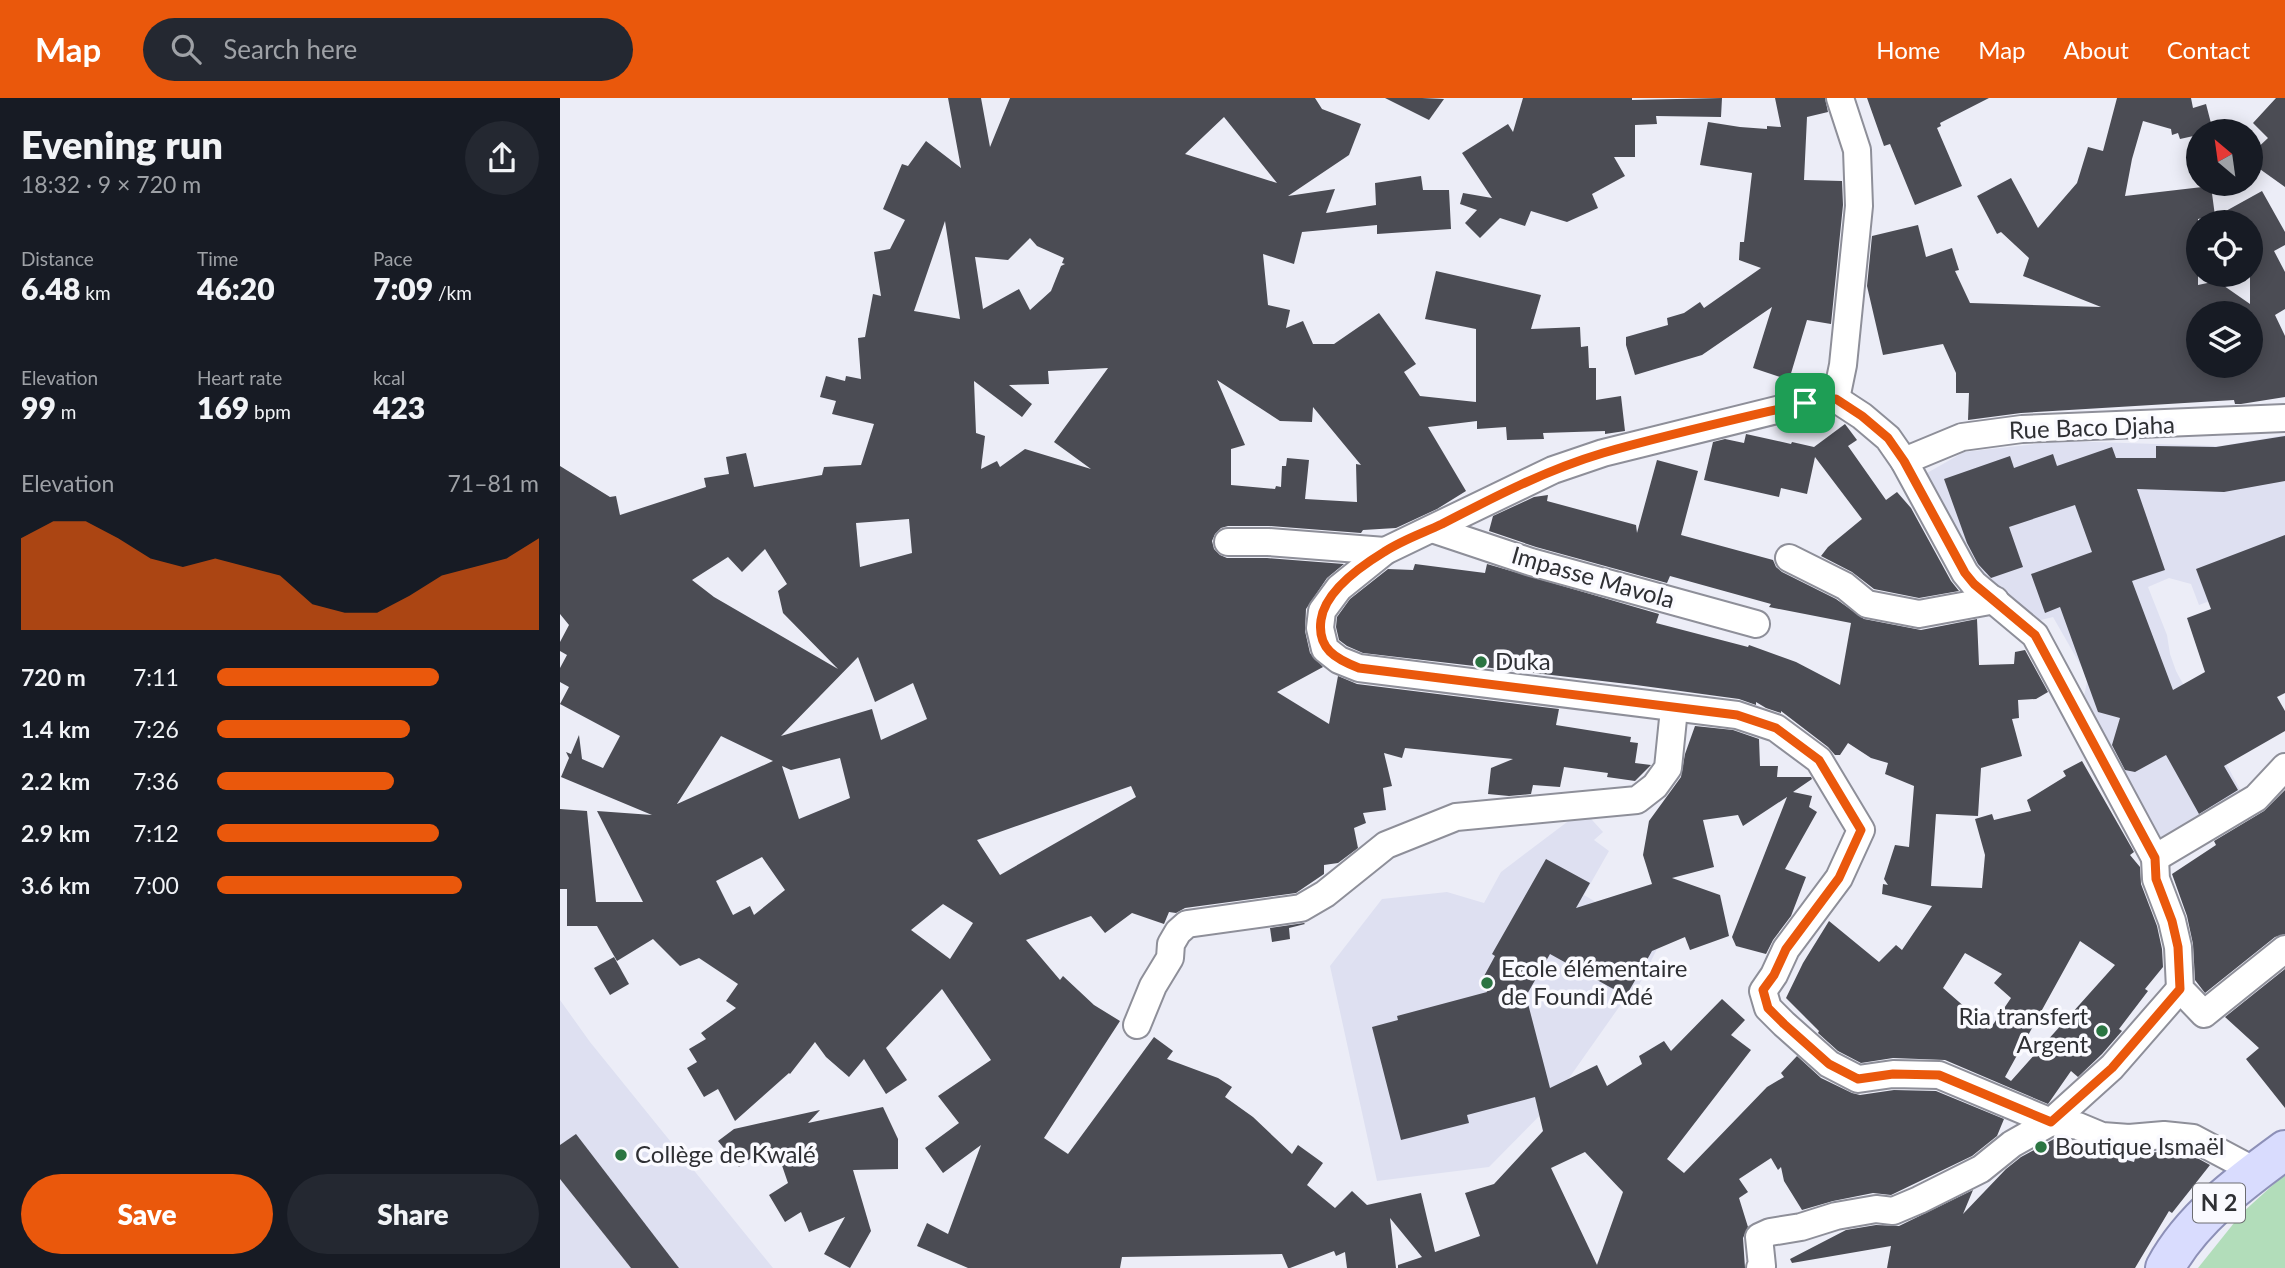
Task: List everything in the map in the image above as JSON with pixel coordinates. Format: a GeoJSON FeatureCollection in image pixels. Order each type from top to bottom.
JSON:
{"type":"FeatureCollection","features":[{"type":"Feature","properties":{"kind":"main road","name":"N 2"},"geometry":{"type":"LineString","coordinates":[[2165,1268],[2187,1236],[2220,1202],[2270,1161]]}},
{"type":"Feature","properties":{"kind":"street"},"geometry":{"type":"LineString","coordinates":[[1836,399],[1843,365],[1859,206],[1857,150],[1839,98]]}},
{"type":"Feature","properties":{"kind":"street"},"geometry":{"type":"LineString","coordinates":[[2270,1161],[2193,1138],[2164,1135],[2129,1138],[2102,1136],[2078,1126],[2051,1122],[1939,1075],[1893,1074],[1858,1079],[1829,1064],[1768,1008],[1763,990],[1774,975],[1786,949],[1839,878],[1861,830],[1819,760],[1776,728],[1737,715],[1359,668],[1339,660],[1325,649],[1320,628],[1322,611],[1339,588],[1385,551],[1526,482],[1602,453],[1805,403],[1836,399],[1888,438],[1904,461],[1965,573],[1974,584],[2035,635],[2155,858],[2156,879],[2172,921],[2178,947],[2180,989],[2204,1014],[2285,949]]}},
{"type":"Feature","properties":{"kind":"street","name":"Rue Baco Djaha"},"geometry":{"type":"LineString","coordinates":[[1904,461],[1962,437],[2000,432],[2285,418]]}},
{"type":"Feature","properties":{"kind":"street","name":"Impasse Mavola"},"geometry":{"type":"LineString","coordinates":[[1432,528],[1531,562],[1756,624]]}},
{"type":"Feature","properties":{"kind":"street"},"geometry":{"type":"LineString","coordinates":[[1228,542],[1268,542],[1385,551]]}},
{"type":"Feature","properties":{"kind":"street"},"geometry":{"type":"LineString","coordinates":[[1789,558],[1845,586],[1867,604],[1919,614],[1995,600]]}},
{"type":"Feature","properties":{"kind":"street"},"geometry":{"type":"LineString","coordinates":[[1137,1025],[1153,986],[1170,958],[1171,944],[1187,924],[1301,908],[1325,894],[1386,845],[1456,817],[1637,800],[1655,786],[1668,768],[1674,709]]}},
{"type":"Feature","properties":{"kind":"street"},"geometry":{"type":"LineString","coordinates":[[2155,858],[2256,798],[2285,767]]}},
{"type":"Feature","properties":{"kind":"street"},"geometry":{"type":"LineString","coordinates":[[1760,1268],[1759,1237],[1770,1231],[1801,1227],[1836,1216],[1876,1209],[1893,1210],[1981,1169],[2012,1144],[2051,1122],[2112,1068],[2180,989]]}},
{"type":"Feature","properties":{"kind":"shaded area"},"geometry":{"type":"Polygon","coordinates":[[[2285,435],[2285,573],[2199,605],[2191,584],[2169,578],[2148,587],[2167,635],[2176,671],[2242,793],[2163,842],[2124,771],[2119,770],[2109,752],[2111,746],[2084,696],[2088,678],[2053,617],[2037,621],[1986,583],[1920,477],[1964,452],[2062,441],[2220,446],[2285,435]]]}},
{"type":"Feature","properties":{"kind":"shaded area","name":"Ecole élémentaire de Foundi Adé"},"geometry":{"type":"Polygon","coordinates":[[[1583,810],[1603,832],[1594,840],[1609,851],[1584,895],[1661,941],[1630,1003],[1624,1000],[1550,1105],[1489,1167],[1377,1181],[1330,966],[1382,899],[1447,892],[1484,903],[1501,872],[1583,810]]]}},
{"type":"Feature","properties":{"kind":"shaded area","name":"Collège de Kwalé"},"geometry":{"type":"Polygon","coordinates":[[[560,1000],[590,1042],[773,1268],[560,1268],[560,1000]]]}},
{"type":"Feature","properties":{"kind":"green space"},"geometry":{"type":"Polygon","coordinates":[[[2285,1174],[2285,1268],[2198,1268],[2242,1213],[2285,1174]]]}},
{"type":"Feature","properties":{"kind":"building"},"geometry":{"type":"Polygon","coordinates":[[[948,98],[981,98],[990,147],[1010,98],[1315,98],[1322,109],[1361,124],[1349,155],[1288,196],[1335,189],[1326,213],[1376,205],[1375,183],[1421,176],[1423,190],[1449,190],[1451,229],[1377,234],[1377,225],[1302,232],[1294,264],[1263,254],[1268,305],[1290,310],[1286,328],[1303,321],[1313,344],[1334,344],[1379,313],[1416,364],[1404,372],[1420,396],[1476,402],[1476,329],[1425,319],[1436,271],[1541,295],[1531,329],[1580,327],[1581,347],[1588,346],[1589,368],[1596,368],[1596,400],[1621,396],[1625,431],[1605,434],[1605,431],[1543,433],[1544,439],[1507,440],[1506,427],[1477,429],[1477,421],[1428,427],[1466,491],[1437,509],[1396,528],[1363,530],[1361,533],[1269,526],[1228,526],[1215,534],[1212,541],[1214,549],[1227,558],[1344,564],[1327,578],[1306,609],[1305,631],[1310,653],[1323,667],[1277,692],[1329,724],[1338,676],[1357,684],[1559,709],[1556,725],[1631,737],[1630,742],[1638,743],[1635,763],[1651,765],[1635,781],[1607,777],[1608,773],[1564,767],[1560,787],[1533,785],[1531,794],[1509,796],[1488,794],[1491,768],[1513,759],[1405,748],[1402,758],[1384,753],[1392,786],[1383,788],[1386,810],[1363,813],[1366,823],[1354,828],[1358,848],[1338,863],[1324,865],[1324,874],[1296,893],[1185,908],[1176,913],[1169,912],[1164,924],[1132,913],[1105,933],[1091,916],[1026,940],[1060,980],[1063,976],[1094,1005],[1120,1021],[1044,1138],[1068,1154],[1154,1037],[1173,1051],[1167,1059],[1218,1078],[1232,1087],[1225,1097],[1253,1117],[1292,1154],[1298,1145],[1323,1163],[1307,1185],[1335,1208],[1352,1191],[1367,1205],[1421,1193],[1435,1252],[1480,1236],[1465,1193],[1494,1184],[1543,1131],[1535,1097],[1467,1115],[1469,1123],[1401,1140],[1372,1027],[1398,1020],[1397,1016],[1487,992],[1483,978],[1495,956],[1492,954],[1546,859],[1590,883],[1576,908],[1652,884],[1643,855],[1649,821],[1681,777],[1685,754],[1695,726],[1733,730],[1759,739],[1760,766],[1778,766],[1777,777],[1811,777],[1812,779],[1793,792],[1812,796],[1809,807],[1817,812],[1785,869],[1806,877],[1791,916],[1766,954],[1736,946],[1732,937],[1787,797],[1743,826],[1738,815],[1703,820],[1714,867],[1672,878],[1720,895],[1729,936],[1690,950],[1685,937],[1652,951],[1626,996],[1550,954],[1526,996],[1550,1088],[1597,1065],[1607,1086],[1642,1064],[1639,1056],[1664,1041],[1671,1051],[1722,999],[1745,1020],[1731,1035],[1751,1050],[1667,1159],[1684,1173],[1767,1087],[1784,1077],[1781,1073],[1797,1056],[1821,1078],[1852,1093],[1860,1095],[1894,1090],[1936,1091],[2004,1119],[1997,1136],[1972,1156],[1891,1195],[1873,1193],[1802,1210],[1784,1181],[1781,1167],[1778,1170],[1771,1158],[1739,1179],[1748,1192],[1739,1198],[1748,1227],[1743,1238],[1745,1268],[1398,1268],[1398,1265],[1422,1257],[1390,1218],[1396,1268],[1347,1268],[1345,1252],[1336,1256],[1334,1251],[1290,1268],[1282,1254],[1122,1257],[1120,1268],[968,1268],[917,1246],[927,1223],[948,1234],[981,1145],[943,1173],[925,1148],[959,1123],[938,1096],[991,1060],[942,989],[886,1048],[907,1080],[886,1094],[864,1059],[849,1077],[826,1057],[815,1042],[790,1074],[735,1121],[718,1089],[704,1097],[687,1068],[697,1062],[689,1049],[706,1039],[701,1033],[736,1008],[726,1001],[738,984],[699,958],[680,966],[653,939],[617,961],[597,926],[567,926],[567,889],[560,889],[560,809],[587,811],[596,902],[643,902],[597,811],[652,815],[561,777],[569,758],[566,752],[571,754],[579,735],[582,759],[603,768],[620,736],[560,704],[569,687],[560,682],[560,668],[567,655],[560,651],[560,642],[569,625],[560,614],[560,466],[610,497],[616,496],[620,515],[706,487],[704,478],[729,474],[726,457],[746,453],[754,487],[822,475],[824,467],[861,465],[874,424],[832,414],[836,401],[820,397],[826,376],[845,381],[846,376],[861,379],[858,338],[865,337],[873,294],[881,296],[874,252],[890,249],[905,220],[883,209],[902,164],[908,166],[926,141],[961,168],[948,98]],[[1224,117],[1185,154],[1277,183],[1224,117]],[[945,221],[914,311],[960,319],[945,221]],[[1030,238],[1008,260],[975,257],[983,309],[1019,289],[1030,310],[1051,291],[1061,266],[1065,264],[1062,263],[1064,258],[1037,246],[1030,238]],[[1108,368],[1048,371],[1049,384],[1009,385],[1032,404],[1022,417],[974,381],[976,433],[985,436],[981,469],[997,461],[1000,467],[1025,449],[1091,469],[1054,442],[1108,368]],[[1217,380],[1245,445],[1231,449],[1231,485],[1275,489],[1276,486],[1281,487],[1282,466],[1286,466],[1287,458],[1309,460],[1305,499],[1357,502],[1356,464],[1361,465],[1313,407],[1312,422],[1280,421],[1217,380]],[[909,519],[856,523],[860,567],[912,553],[909,519]],[[765,549],[742,572],[728,557],[692,580],[714,597],[838,669],[783,613],[778,591],[787,584],[765,549]],[[858,657],[781,736],[872,709],[881,740],[927,719],[913,683],[875,702],[858,657]],[[721,736],[677,804],[773,761],[721,736]],[[840,758],[791,770],[782,766],[799,819],[850,798],[840,758]],[[1131,786],[977,840],[1000,875],[1136,797],[1131,786]],[[762,857],[716,881],[733,915],[750,906],[754,915],[785,890],[762,857]],[[943,904],[911,930],[950,959],[973,923],[943,904]],[[1585,1152],[1551,1168],[1597,1265],[1623,1192],[1585,1152]]]}},
{"type":"Feature","properties":{"kind":"building"},"geometry":{"type":"Polygon","coordinates":[[[1385,98],[1422,98],[1444,99],[1429,120],[1385,98]]]}},
{"type":"Feature","properties":{"kind":"building"},"geometry":{"type":"Polygon","coordinates":[[[1523,98],[1722,98],[1721,117],[1656,116],[1657,124],[1635,125],[1635,157],[1614,157],[1625,176],[1592,194],[1598,208],[1567,222],[1531,211],[1525,226],[1500,218],[1480,238],[1465,223],[1477,210],[1460,204],[1463,193],[1492,198],[1462,153],[1508,124],[1513,132],[1523,98]]]}},
{"type":"Feature","properties":{"kind":"building"},"geometry":{"type":"Polygon","coordinates":[[[1775,98],[1825,98],[1828,112],[1807,117],[1804,180],[1842,181],[1843,205],[1831,324],[1807,320],[1789,380],[1753,368],[1772,307],[1702,355],[1635,375],[1626,337],[1668,325],[1667,318],[1684,313],[1700,302],[1704,308],[1761,268],[1739,260],[1740,242],[1744,242],[1752,173],[1700,165],[1708,122],[1767,129],[1767,126],[1781,127],[1775,98]]]}},
{"type":"Feature","properties":{"kind":"building"},"geometry":{"type":"Polygon","coordinates":[[[1867,98],[1989,98],[1940,123],[1941,126],[1937,128],[1962,186],[1915,205],[1890,144],[1884,146],[1867,98]]]}},
{"type":"Feature","properties":{"kind":"building"},"geometry":{"type":"Polygon","coordinates":[[[2117,98],[2191,98],[2193,108],[2206,104],[2210,119],[2186,119],[2186,138],[2180,139],[2178,133],[2172,135],[2171,129],[2143,121],[2125,196],[2186,189],[2186,196],[2212,196],[2214,210],[2186,210],[2186,287],[2226,287],[2246,301],[2186,301],[2186,378],[2263,378],[2263,301],[2250,301],[2250,287],[2263,287],[2263,210],[2228,210],[2253,196],[2263,196],[2263,193],[2285,232],[2285,245],[2274,251],[2285,272],[2285,309],[2275,315],[2285,336],[2285,397],[2241,404],[2235,404],[2234,400],[2021,413],[1968,420],[1969,393],[1956,393],[1956,373],[1943,344],[1883,355],[1867,286],[1872,236],[1918,225],[1926,257],[1952,248],[1959,270],[1955,271],[1970,303],[2101,307],[2023,276],[2029,258],[2001,232],[1997,234],[1977,196],[2011,178],[2038,228],[2077,183],[2088,147],[2103,151],[2117,98]]]}},
{"type":"Feature","properties":{"kind":"building"},"geometry":{"type":"Polygon","coordinates":[[[2276,98],[2285,98],[2285,187],[2263,171],[2263,143],[2268,138],[2263,133],[2263,119],[2257,119],[2276,98]]]}},
{"type":"Feature","properties":{"kind":"building"},"geometry":{"type":"Polygon","coordinates":[[[1845,424],[1857,440],[1848,446],[1886,500],[1897,492],[1911,508],[1959,591],[1919,598],[1874,589],[1852,572],[1821,556],[1862,519],[1815,457],[1807,494],[1781,488],[1779,497],[1704,480],[1713,442],[1725,439],[1744,443],[1746,434],[1814,447],[1845,424]]]}},
{"type":"Feature","properties":{"kind":"building"},"geometry":{"type":"Polygon","coordinates":[[[2285,436],[2285,481],[2224,492],[2137,489],[2165,570],[2132,581],[2173,690],[2205,672],[2187,618],[2211,609],[2196,569],[2285,535],[2285,693],[2277,697],[2285,711],[2285,731],[2224,766],[2238,790],[2199,814],[2166,755],[2135,772],[2125,770],[2112,745],[2120,718],[2098,712],[2060,607],[2045,613],[2031,574],[2092,552],[2075,505],[2009,527],[2023,567],[1991,578],[1978,564],[1967,543],[1944,479],[2010,456],[2014,468],[2053,454],[2057,466],[2112,447],[2116,458],[2156,458],[2156,446],[2216,447],[2285,436]]]}},
{"type":"Feature","properties":{"kind":"building"},"geometry":{"type":"Polygon","coordinates":[[[1657,460],[1698,471],[1681,535],[1773,560],[1782,572],[1836,599],[1864,619],[1921,630],[1977,619],[1979,665],[2014,664],[2015,652],[2025,650],[2048,692],[2036,699],[2018,700],[2019,718],[2012,719],[2022,756],[1981,768],[1978,816],[1936,814],[1931,886],[1982,888],[1985,855],[1975,819],[1992,814],[1994,820],[2031,811],[2027,800],[2066,776],[2063,771],[2082,761],[2134,852],[2130,855],[2140,867],[2141,884],[2157,926],[2163,967],[2119,1029],[2122,1031],[2078,1077],[2071,1071],[2048,1104],[1945,1060],[1893,1058],[1861,1063],[1838,1051],[1786,998],[1803,963],[1829,921],[1879,962],[1896,945],[1902,950],[1932,906],[1882,894],[1883,884],[1888,885],[1884,879],[1895,845],[1909,847],[1914,786],[1885,774],[1888,763],[1871,758],[1848,743],[1840,755],[1835,755],[1781,711],[1766,708],[1756,702],[1756,705],[1739,699],[1636,685],[1363,653],[1339,640],[1337,617],[1350,599],[1388,569],[1413,570],[1415,564],[1485,573],[1487,564],[1659,614],[1656,623],[1748,647],[1749,645],[1796,662],[1840,685],[1851,623],[1769,607],[1771,604],[1670,576],[1667,583],[1536,547],[1489,531],[1493,516],[1534,497],[1548,495],[1547,501],[1636,525],[1637,533],[1657,460]],[[2080,941],[2005,1077],[2011,1081],[2115,965],[2080,941]],[[1965,953],[1943,988],[1990,1029],[2011,998],[1994,983],[2002,974],[1965,953]]]}},
{"type":"Feature","properties":{"kind":"building"},"geometry":{"type":"Polygon","coordinates":[[[2285,790],[2285,934],[2275,937],[2205,993],[2195,980],[2193,944],[2187,916],[2172,874],[2216,845],[2214,841],[2264,811],[2285,790]]]}},
{"type":"Feature","properties":{"kind":"building"},"geometry":{"type":"Polygon","coordinates":[[[1304,923],[1289,928],[1290,939],[1272,942],[1270,928],[1304,923]]]}},
{"type":"Feature","properties":{"kind":"building"},"geometry":{"type":"Polygon","coordinates":[[[614,957],[629,984],[610,995],[594,968],[614,957]]]}},
{"type":"Feature","properties":{"kind":"building"},"geometry":{"type":"Polygon","coordinates":[[[2285,969],[2285,1108],[2246,1059],[2259,1048],[2225,1017],[2285,969]]]}},
{"type":"Feature","properties":{"kind":"building"},"geometry":{"type":"Polygon","coordinates":[[[883,1107],[898,1139],[898,1169],[853,1170],[871,1231],[850,1268],[824,1254],[845,1217],[809,1232],[801,1212],[785,1222],[769,1195],[788,1183],[776,1148],[755,1159],[754,1156],[739,1167],[718,1141],[734,1129],[820,1110],[808,1123],[883,1107]]]}},
{"type":"Feature","properties":{"kind":"building"},"geometry":{"type":"Polygon","coordinates":[[[576,1134],[679,1268],[631,1268],[560,1179],[560,1145],[576,1134]]]}},
{"type":"Feature","properties":{"kind":"building"},"geometry":{"type":"Polygon","coordinates":[[[2054,1139],[2134,1162],[2136,1155],[2164,1151],[2188,1153],[2210,1165],[2172,1213],[2169,1211],[2135,1268],[1887,1268],[1891,1246],[1792,1263],[1790,1259],[1846,1230],[1876,1225],[1899,1226],[1973,1190],[1963,1214],[2006,1169],[2021,1157],[2054,1139]]]}},
{"type":"Feature","properties":{"kind":"place","name":"Duka"},"geometry":{"type":"Point","coordinates":[1481,662]}},
{"type":"Feature","properties":{"kind":"place","name":"Ecole élémentaire de Foundi Adé"},"geometry":{"type":"Point","coordinates":[1487,983]}},
{"type":"Feature","properties":{"kind":"place","name":"Ria transfert Argent"},"geometry":{"type":"Point","coordinates":[2102,1031]}},
{"type":"Feature","properties":{"kind":"place","name":"Boutique Ismaël"},"geometry":{"type":"Point","coordinates":[2041,1147]}},
{"type":"Feature","properties":{"kind":"place","name":"Collège de Kwalé"},"geometry":{"type":"Point","coordinates":[621,1155]}},
{"type":"Feature","properties":{"kind":"route"},"geometry":{"type":"LineString","coordinates":[[1836,399],[1888,438],[1904,461],[1965,573],[1974,584],[2035,635],[2155,858],[2156,879],[2172,921],[2178,947],[2180,989],[2112,1068],[2051,1122],[1939,1075],[1893,1074],[1858,1079],[1829,1064],[1768,1008],[1763,990],[1774,975],[1786,949],[1839,878],[1861,830],[1819,760],[1776,728],[1737,715],[1359,668],[1339,660],[1325,649],[1320,628],[1322,611],[1339,588],[1385,551],[1553,470],[1602,453],[1805,403],[1836,399]]}}]}
